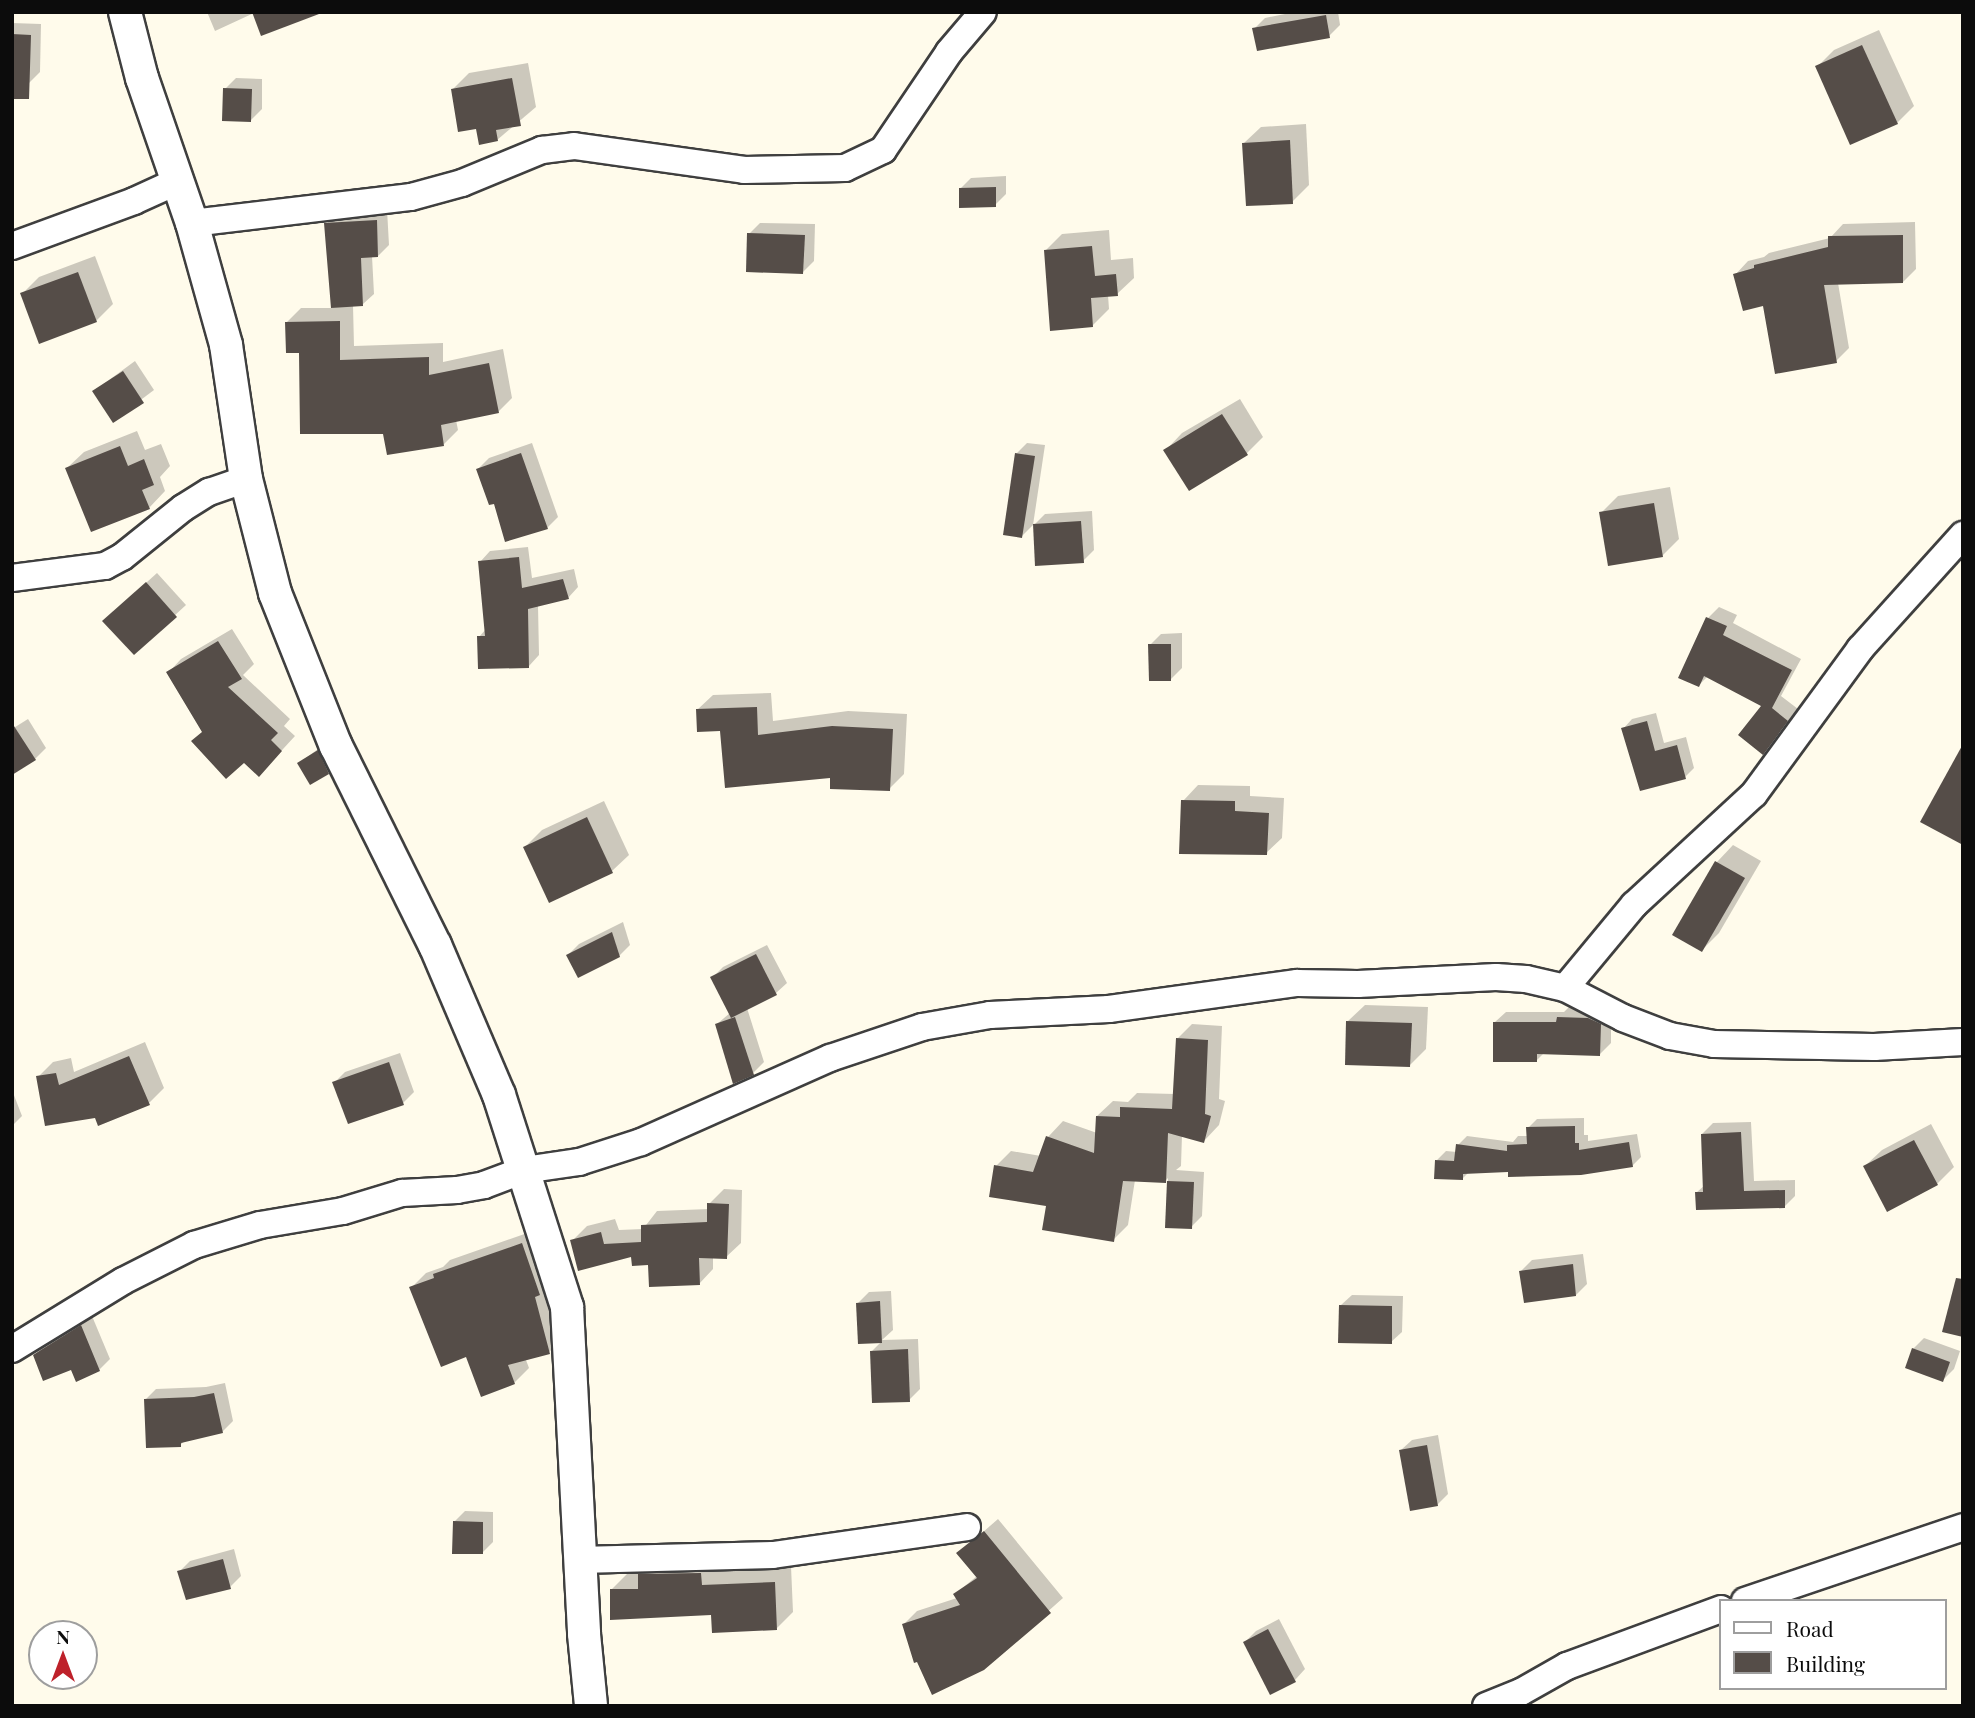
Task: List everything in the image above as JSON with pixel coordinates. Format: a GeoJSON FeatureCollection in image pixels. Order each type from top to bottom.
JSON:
{"type":"FeatureCollection","features":[{"type":"Feature","properties":{"kind":"street"},"geometry":{"type":"LineString","coordinates":[[125,12],[142,78],[192,223],[226,345],[246,479],[275,593],[336,746],[435,945],[499,1095],[566,1307],[579,1560],[591,1706]]}},
{"type":"Feature","properties":{"kind":"street"},"geometry":{"type":"LineString","coordinates":[[192,223],[411,197],[462,183],[542,150],[574,146],[744,170],[845,168],[883,150],[949,52],[983,12]]}},
{"type":"Feature","properties":{"kind":"street"},"geometry":{"type":"LineString","coordinates":[[12,246],[134,201],[178,181]]}},
{"type":"Feature","properties":{"kind":"street"},"geometry":{"type":"LineString","coordinates":[[12,578],[104,566],[122,557],[183,508],[209,492],[246,479]]}},
{"type":"Feature","properties":{"kind":"street"},"geometry":{"type":"LineString","coordinates":[[1565,988],[1634,905],[1754,794],[1860,649],[1963,535]]}},
{"type":"Feature","properties":{"kind":"street"},"geometry":{"type":"LineString","coordinates":[[12,1349],[123,1281],[194,1245],[260,1225],[344,1211],[402,1192],[484,1185],[524,1170],[579,1162],[641,1142],[830,1058],[922,1027],[990,1015],[1109,1009],[1297,983],[1358,984],[1496,977],[1526,979],[1565,988],[1623,1018],[1671,1036],[1714,1044],[1874,1046],[1963,1042]]}},
{"type":"Feature","properties":{"kind":"street"},"geometry":{"type":"LineString","coordinates":[[579,1560],[772,1555],[967,1527]]}},
{"type":"Feature","properties":{"kind":"street"},"geometry":{"type":"LineString","coordinates":[[1751,1599],[1963,1527]]}},
{"type":"Feature","properties":{"kind":"street"},"geometry":{"type":"LineString","coordinates":[[1486,1706],[1528,1689],[1567,1666],[1720,1609]]}},
{"type":"Feature","properties":{"kind":"building"},"geometry":{"type":"Polygon","coordinates":[[[252,12],[319,12],[319,14],[261,36],[252,12]]]}},
{"type":"Feature","properties":{"kind":"building"},"geometry":{"type":"Polygon","coordinates":[[[1326,15],[1330,38],[1257,51],[1252,28],[1326,15]]]}},
{"type":"Feature","properties":{"kind":"building"},"geometry":{"type":"Polygon","coordinates":[[[12,34],[31,35],[29,99],[12,99],[12,34]]]}},
{"type":"Feature","properties":{"kind":"building"},"geometry":{"type":"Polygon","coordinates":[[[1862,45],[1898,124],[1850,145],[1815,66],[1862,45]]]}},
{"type":"Feature","properties":{"kind":"building"},"geometry":{"type":"Polygon","coordinates":[[[512,78],[521,126],[496,130],[498,141],[479,145],[476,129],[458,132],[451,89],[512,78]]]}},
{"type":"Feature","properties":{"kind":"building"},"geometry":{"type":"Polygon","coordinates":[[[223,88],[252,89],[251,122],[222,121],[223,88]]]}},
{"type":"Feature","properties":{"kind":"building"},"geometry":{"type":"Polygon","coordinates":[[[1290,140],[1293,204],[1246,206],[1242,143],[1290,140]]]}},
{"type":"Feature","properties":{"kind":"building"},"geometry":{"type":"Polygon","coordinates":[[[996,187],[996,207],[959,208],[959,188],[996,187]]]}},
{"type":"Feature","properties":{"kind":"building"},"geometry":{"type":"Polygon","coordinates":[[[377,220],[378,257],[361,258],[363,306],[331,308],[324,223],[377,220]]]}},
{"type":"Feature","properties":{"kind":"building"},"geometry":{"type":"Polygon","coordinates":[[[747,233],[805,235],[803,274],[746,272],[747,233]]]}},
{"type":"Feature","properties":{"kind":"building"},"geometry":{"type":"Polygon","coordinates":[[[1903,235],[1903,283],[1824,285],[1837,363],[1775,374],[1763,306],[1743,311],[1733,274],[1754,268],[1754,265],[1828,247],[1828,236],[1903,235]]]}},
{"type":"Feature","properties":{"kind":"building"},"geometry":{"type":"Polygon","coordinates":[[[1092,246],[1095,276],[1116,274],[1118,296],[1091,298],[1093,327],[1050,331],[1044,250],[1092,246]]]}},
{"type":"Feature","properties":{"kind":"building"},"geometry":{"type":"Polygon","coordinates":[[[78,272],[97,322],[39,344],[20,293],[78,272]]]}},
{"type":"Feature","properties":{"kind":"building"},"geometry":{"type":"Polygon","coordinates":[[[340,321],[340,360],[429,357],[429,375],[489,363],[499,413],[441,425],[444,446],[387,455],[383,434],[300,434],[299,353],[286,353],[285,322],[340,321]]]}},
{"type":"Feature","properties":{"kind":"building"},"geometry":{"type":"Polygon","coordinates":[[[123,371],[144,403],[113,423],[92,391],[123,371]]]}},
{"type":"Feature","properties":{"kind":"building"},"geometry":{"type":"Polygon","coordinates":[[[1222,414],[1248,455],[1189,491],[1163,450],[1222,414]]]}},
{"type":"Feature","properties":{"kind":"building"},"geometry":{"type":"Polygon","coordinates":[[[120,446],[128,466],[144,459],[154,485],[142,490],[150,509],[91,532],[65,468],[120,446]]]}},
{"type":"Feature","properties":{"kind":"building"},"geometry":{"type":"Polygon","coordinates":[[[521,453],[548,529],[505,542],[494,504],[489,505],[476,469],[521,453]]]}},
{"type":"Feature","properties":{"kind":"building"},"geometry":{"type":"Polygon","coordinates":[[[1015,453],[1035,456],[1022,538],[1003,535],[1015,453]]]}},
{"type":"Feature","properties":{"kind":"building"},"geometry":{"type":"Polygon","coordinates":[[[1654,503],[1663,557],[1608,566],[1599,512],[1654,503]]]}},
{"type":"Feature","properties":{"kind":"building"},"geometry":{"type":"Polygon","coordinates":[[[1081,521],[1084,563],[1035,566],[1033,524],[1081,521]]]}},
{"type":"Feature","properties":{"kind":"building"},"geometry":{"type":"Polygon","coordinates":[[[519,557],[522,588],[563,579],[569,599],[528,609],[529,668],[478,669],[477,636],[485,636],[478,561],[519,557]]]}},
{"type":"Feature","properties":{"kind":"building"},"geometry":{"type":"Polygon","coordinates":[[[146,582],[177,617],[134,655],[102,621],[146,582]]]}},
{"type":"Feature","properties":{"kind":"building"},"geometry":{"type":"Polygon","coordinates":[[[1706,617],[1727,626],[1723,635],[1792,670],[1772,708],[1788,721],[1763,755],[1738,735],[1761,706],[1704,676],[1699,687],[1678,678],[1706,617]]]}},
{"type":"Feature","properties":{"kind":"building"},"geometry":{"type":"Polygon","coordinates":[[[218,641],[242,679],[228,687],[278,733],[271,740],[282,751],[259,777],[244,763],[226,779],[191,741],[202,732],[166,672],[218,641]]]}},
{"type":"Feature","properties":{"kind":"building"},"geometry":{"type":"Polygon","coordinates":[[[1148,644],[1171,644],[1171,681],[1149,681],[1148,644]]]}},
{"type":"Feature","properties":{"kind":"building"},"geometry":{"type":"Polygon","coordinates":[[[757,707],[758,735],[832,726],[893,729],[890,791],[830,789],[830,778],[725,788],[720,731],[697,732],[696,709],[757,707]]]}},
{"type":"Feature","properties":{"kind":"building"},"geometry":{"type":"Polygon","coordinates":[[[1647,721],[1655,751],[1677,745],[1686,779],[1640,791],[1621,728],[1647,721]]]}},
{"type":"Feature","properties":{"kind":"building"},"geometry":{"type":"Polygon","coordinates":[[[12,723],[36,760],[12,775],[12,723]]]}},
{"type":"Feature","properties":{"kind":"building"},"geometry":{"type":"Polygon","coordinates":[[[1963,744],[1963,845],[1920,822],[1963,744]]]}},
{"type":"Feature","properties":{"kind":"building"},"geometry":{"type":"Polygon","coordinates":[[[318,750],[329,774],[310,785],[297,763],[318,750]]]}},
{"type":"Feature","properties":{"kind":"building"},"geometry":{"type":"Polygon","coordinates":[[[1181,800],[1235,801],[1235,811],[1269,813],[1267,855],[1179,854],[1181,800]]]}},
{"type":"Feature","properties":{"kind":"building"},"geometry":{"type":"Polygon","coordinates":[[[587,817],[613,873],[549,903],[523,847],[587,817]]]}},
{"type":"Feature","properties":{"kind":"building"},"geometry":{"type":"Polygon","coordinates":[[[1715,861],[1745,878],[1702,952],[1672,935],[1715,861]]]}},
{"type":"Feature","properties":{"kind":"building"},"geometry":{"type":"Polygon","coordinates":[[[612,932],[620,957],[578,978],[566,955],[612,932]]]}},
{"type":"Feature","properties":{"kind":"building"},"geometry":{"type":"Polygon","coordinates":[[[756,954],[777,995],[731,1018],[710,977],[756,954]]]}},
{"type":"Feature","properties":{"kind":"building"},"geometry":{"type":"Polygon","coordinates":[[[735,1017],[754,1075],[733,1084],[715,1024],[735,1017]]]}},
{"type":"Feature","properties":{"kind":"building"},"geometry":{"type":"Polygon","coordinates":[[[1557,1017],[1588,1018],[1601,1024],[1600,1056],[1537,1054],[1537,1062],[1493,1062],[1493,1022],[1556,1022],[1557,1017]]]}},
{"type":"Feature","properties":{"kind":"building"},"geometry":{"type":"Polygon","coordinates":[[[1346,1021],[1412,1023],[1410,1067],[1345,1065],[1346,1021]]]}},
{"type":"Feature","properties":{"kind":"building"},"geometry":{"type":"Polygon","coordinates":[[[1176,1038],[1208,1040],[1205,1114],[1211,1116],[1204,1143],[1168,1133],[1166,1183],[1123,1181],[1114,1242],[1042,1230],[1046,1206],[989,1197],[994,1165],[1033,1172],[1046,1136],[1094,1153],[1096,1116],[1120,1117],[1120,1107],[1172,1109],[1176,1038]]]}},
{"type":"Feature","properties":{"kind":"building"},"geometry":{"type":"Polygon","coordinates":[[[129,1056],[150,1105],[98,1126],[95,1118],[45,1126],[36,1076],[56,1073],[59,1085],[129,1056]]]}},
{"type":"Feature","properties":{"kind":"building"},"geometry":{"type":"Polygon","coordinates":[[[389,1062],[404,1105],[348,1124],[332,1082],[389,1062]]]}},
{"type":"Feature","properties":{"kind":"building"},"geometry":{"type":"Polygon","coordinates":[[[1575,1126],[1575,1143],[1579,1143],[1579,1150],[1629,1142],[1633,1167],[1581,1175],[1508,1177],[1508,1172],[1463,1174],[1463,1180],[1434,1179],[1435,1160],[1454,1161],[1456,1144],[1507,1151],[1507,1145],[1527,1144],[1526,1127],[1575,1126]]]}},
{"type":"Feature","properties":{"kind":"building"},"geometry":{"type":"Polygon","coordinates":[[[1741,1132],[1744,1191],[1785,1190],[1785,1208],[1696,1210],[1695,1192],[1703,1192],[1701,1134],[1741,1132]]]}},
{"type":"Feature","properties":{"kind":"building"},"geometry":{"type":"Polygon","coordinates":[[[1914,1140],[1938,1185],[1887,1212],[1863,1166],[1914,1140]]]}},
{"type":"Feature","properties":{"kind":"building"},"geometry":{"type":"Polygon","coordinates":[[[1167,1181],[1194,1182],[1192,1229],[1165,1228],[1167,1181]]]}},
{"type":"Feature","properties":{"kind":"building"},"geometry":{"type":"Polygon","coordinates":[[[707,1203],[729,1204],[727,1259],[699,1258],[700,1285],[649,1287],[648,1265],[632,1266],[631,1257],[578,1271],[570,1240],[601,1232],[604,1244],[641,1242],[641,1225],[707,1222],[707,1203]]]}},
{"type":"Feature","properties":{"kind":"building"},"geometry":{"type":"Polygon","coordinates":[[[522,1243],[540,1295],[535,1297],[550,1354],[508,1365],[515,1384],[481,1397],[466,1357],[441,1367],[409,1287],[434,1278],[433,1274],[522,1243]]]}},
{"type":"Feature","properties":{"kind":"building"},"geometry":{"type":"Polygon","coordinates":[[[1573,1264],[1576,1296],[1524,1303],[1519,1271],[1573,1264]]]}},
{"type":"Feature","properties":{"kind":"building"},"geometry":{"type":"Polygon","coordinates":[[[1956,1278],[1963,1279],[1963,1337],[1942,1332],[1956,1278]]]}},
{"type":"Feature","properties":{"kind":"building"},"geometry":{"type":"Polygon","coordinates":[[[880,1301],[882,1343],[858,1344],[856,1303],[880,1301]]]}},
{"type":"Feature","properties":{"kind":"building"},"geometry":{"type":"Polygon","coordinates":[[[1339,1305],[1392,1306],[1392,1344],[1338,1343],[1339,1305]]]}},
{"type":"Feature","properties":{"kind":"building"},"geometry":{"type":"Polygon","coordinates":[[[81,1325],[100,1371],[76,1382],[71,1370],[43,1381],[33,1355],[81,1325]]]}},
{"type":"Feature","properties":{"kind":"building"},"geometry":{"type":"Polygon","coordinates":[[[1912,1348],[1950,1362],[1943,1382],[1905,1368],[1912,1348]]]}},
{"type":"Feature","properties":{"kind":"building"},"geometry":{"type":"Polygon","coordinates":[[[908,1349],[910,1402],[872,1403],[870,1351],[908,1349]]]}},
{"type":"Feature","properties":{"kind":"building"},"geometry":{"type":"Polygon","coordinates":[[[214,1393],[223,1433],[181,1443],[181,1447],[146,1448],[144,1399],[194,1397],[214,1393]]]}},
{"type":"Feature","properties":{"kind":"building"},"geometry":{"type":"Polygon","coordinates":[[[1427,1445],[1438,1506],[1410,1511],[1399,1450],[1427,1445]]]}},
{"type":"Feature","properties":{"kind":"building"},"geometry":{"type":"Polygon","coordinates":[[[453,1521],[483,1522],[483,1554],[452,1554],[453,1521]]]}},
{"type":"Feature","properties":{"kind":"building"},"geometry":{"type":"Polygon","coordinates":[[[984,1531],[1051,1613],[984,1670],[932,1695],[917,1662],[914,1663],[902,1624],[960,1605],[953,1594],[977,1578],[956,1553],[984,1531]]]}},
{"type":"Feature","properties":{"kind":"building"},"geometry":{"type":"Polygon","coordinates":[[[223,1559],[231,1589],[186,1600],[177,1571],[223,1559]]]}},
{"type":"Feature","properties":{"kind":"building"},"geometry":{"type":"Polygon","coordinates":[[[701,1573],[702,1585],[775,1582],[777,1630],[712,1633],[711,1615],[610,1620],[610,1589],[638,1589],[638,1574],[701,1573]]]}},
{"type":"Feature","properties":{"kind":"building"},"geometry":{"type":"Polygon","coordinates":[[[1268,1629],[1296,1682],[1270,1695],[1243,1642],[1268,1629]]]}}]}
